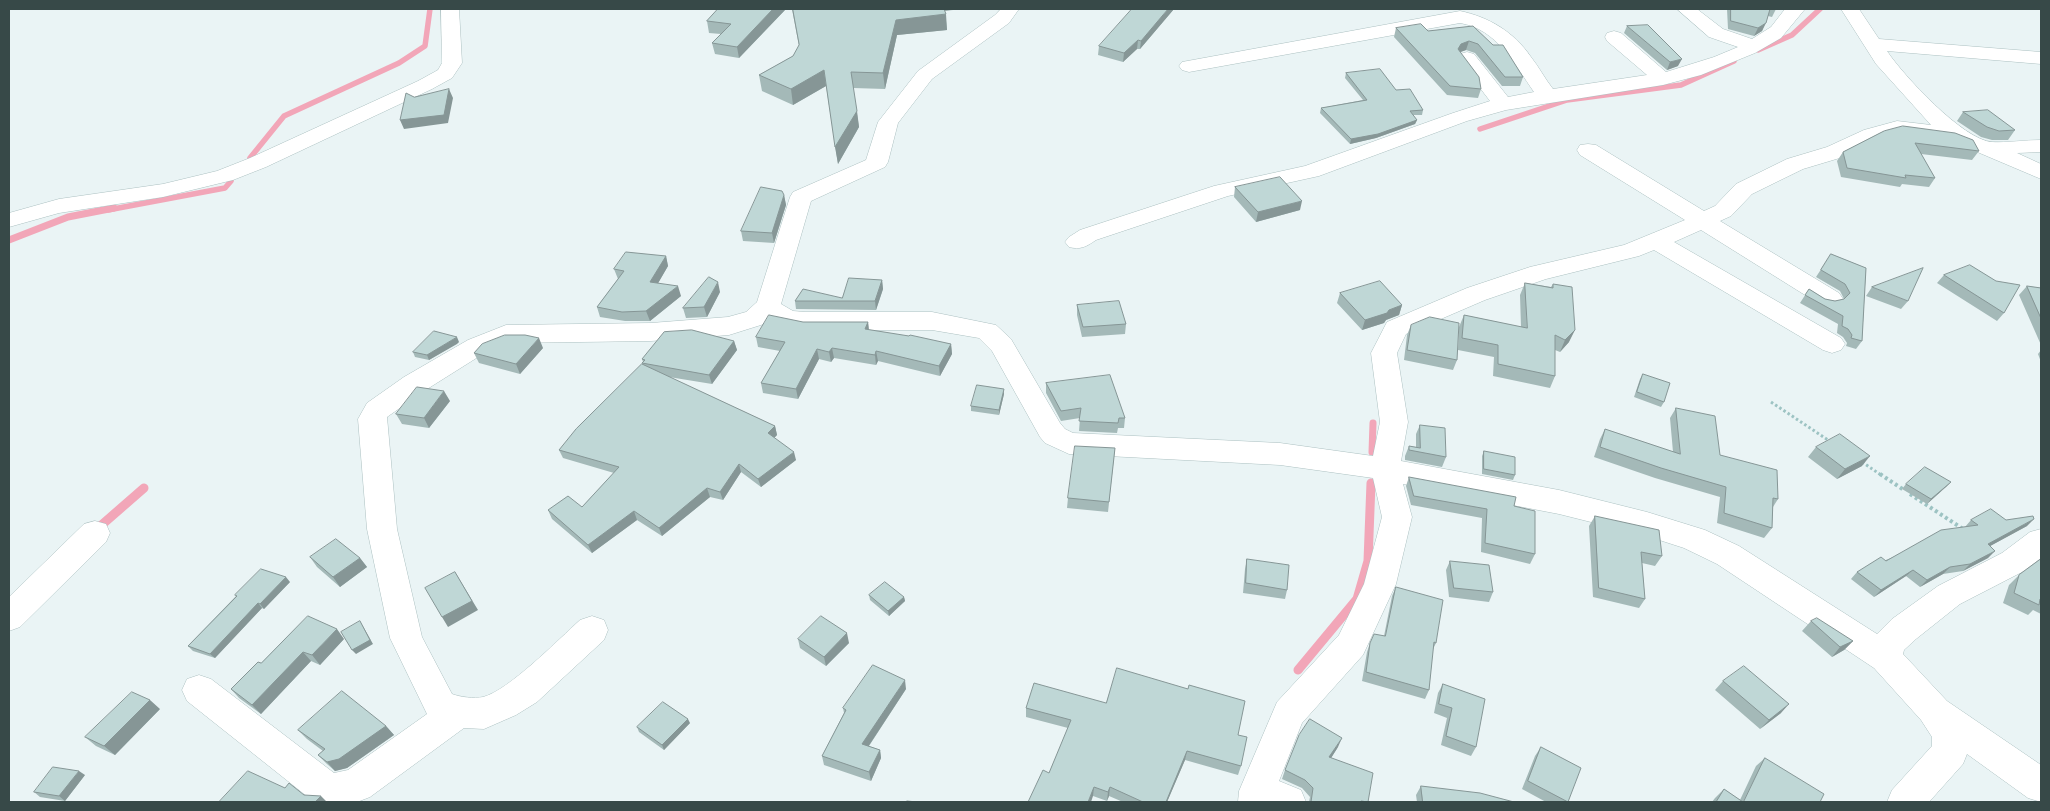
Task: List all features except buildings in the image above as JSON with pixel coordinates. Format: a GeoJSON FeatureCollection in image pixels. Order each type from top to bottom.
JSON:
{"type":"FeatureCollection","features":[{"type":"Feature","properties":{"kind":"street"},"geometry":{"type":"LineString","coordinates":[[9,220],[30,212],[174,189],[214,179],[250,166],[425,85],[445,74],[452,63],[450,9]]}},
{"type":"Feature","properties":{"kind":"street"},"geometry":{"type":"LineString","coordinates":[[592,630],[525,691],[484,713],[458,712],[440,705],[406,638],[382,529],[372,420],[377,410],[414,384],[477,346],[506,334],[651,332],[729,326],[755,318],[768,306],[801,197],[874,166],[888,122],[925,75],[1002,19],[1010,9]]}},
{"type":"Feature","properties":{"kind":"street"},"geometry":{"type":"LineString","coordinates":[[1686,9],[1716,33],[1753,46]]}},
{"type":"Feature","properties":{"kind":"street"},"geometry":{"type":"LineString","coordinates":[[1078,242],[1088,235],[1222,191],[1311,170],[1384,146],[1460,117],[1503,104],[1663,79],[1708,67],[1776,34],[1784,25],[1788,14],[1796,9]]}},
{"type":"Feature","properties":{"kind":"street"},"geometry":{"type":"LineString","coordinates":[[1850,9],[1883,60],[1931,114],[1954,134],[2041,172]]}},
{"type":"Feature","properties":{"kind":"street"},"geometry":{"type":"LineString","coordinates":[[1189,66],[1460,17],[1478,22],[1504,40],[1519,54],[1540,88],[1548,96]]}},
{"type":"Feature","properties":{"kind":"street"},"geometry":{"type":"LineString","coordinates":[[1614,37],[1663,79]]}},
{"type":"Feature","properties":{"kind":"street"},"geometry":{"type":"LineString","coordinates":[[1872,44],[2041,58]]}},
{"type":"Feature","properties":{"kind":"street"},"geometry":{"type":"LineString","coordinates":[[1467,58],[1503,104]]}},
{"type":"Feature","properties":{"kind":"street"},"geometry":{"type":"LineString","coordinates":[[1267,798],[1290,713],[1351,645],[1380,584],[1397,517],[1385,469],[1394,422],[1384,353],[1396,328],[1419,316],[1476,294],[1547,271],[1631,251],[1723,211],[1744,189],[1795,164],[1835,152],[1871,134],[1897,128],[1954,134]]}},
{"type":"Feature","properties":{"kind":"street"},"geometry":{"type":"LineString","coordinates":[[1984,148],[2041,146]]}},
{"type":"Feature","properties":{"kind":"street"},"geometry":{"type":"LineString","coordinates":[[1588,150],[1830,299]]}},
{"type":"Feature","properties":{"kind":"street"},"geometry":{"type":"LineString","coordinates":[[1655,241],[1832,344]]}},
{"type":"Feature","properties":{"kind":"street"},"geometry":{"type":"LineString","coordinates":[[768,306],[775,313],[788,319],[805,321],[932,321],[987,331],[1002,345],[1050,430],[1055,436],[1069,443],[1280,454],[1385,469],[1559,502],[1647,524],[1694,539],[1728,555],[1886,658],[1933,709],[1949,733],[1950,752],[1905,802]]}},
{"type":"Feature","properties":{"kind":"street"},"geometry":{"type":"LineString","coordinates":[[9,617],[95,533]]}},
{"type":"Feature","properties":{"kind":"street"},"geometry":{"type":"LineString","coordinates":[[1886,658],[1889,643],[1904,629],[1949,595],[2013,562],[2041,541]]}},
{"type":"Feature","properties":{"kind":"street"},"geometry":{"type":"LineString","coordinates":[[200,690],[326,789],[332,791],[357,785],[458,712]]}},
{"type":"Feature","properties":{"kind":"street"},"geometry":{"type":"LineString","coordinates":[[1933,709],[2041,786]]}},
{"type":"Feature","properties":{"kind":"path"},"geometry":{"type":"LineString","coordinates":[[1771,402],[1836,444]]}},
{"type":"Feature","properties":{"kind":"path"},"geometry":{"type":"LineString","coordinates":[[1860,461],[1965,530]]}},
{"type":"Feature","properties":{"kind":"waterway"},"geometry":{"type":"LineString","coordinates":[[250,158],[284,116],[399,63],[425,46],[430,9]]}},
{"type":"Feature","properties":{"kind":"waterway"},"geometry":{"type":"LineString","coordinates":[[1758,50],[1792,35],[1820,9]]}},
{"type":"Feature","properties":{"kind":"waterway"},"geometry":{"type":"LineString","coordinates":[[1480,129],[1567,100],[1681,85],[1734,61]]}},
{"type":"Feature","properties":{"kind":"waterway"},"geometry":{"type":"LineString","coordinates":[[108,210],[225,188],[231,181]]}},
{"type":"Feature","properties":{"kind":"waterway"},"geometry":{"type":"LineString","coordinates":[[9,240],[68,217],[114,208]]}},
{"type":"Feature","properties":{"kind":"waterway"},"geometry":{"type":"LineString","coordinates":[[1372,452],[1373,423]]}},
{"type":"Feature","properties":{"kind":"waterway"},"geometry":{"type":"LineString","coordinates":[[1298,670],[1357,599],[1368,561],[1371,483]]}},
{"type":"Feature","properties":{"kind":"waterway"},"geometry":{"type":"LineString","coordinates":[[97,529],[144,488]]}}]}
